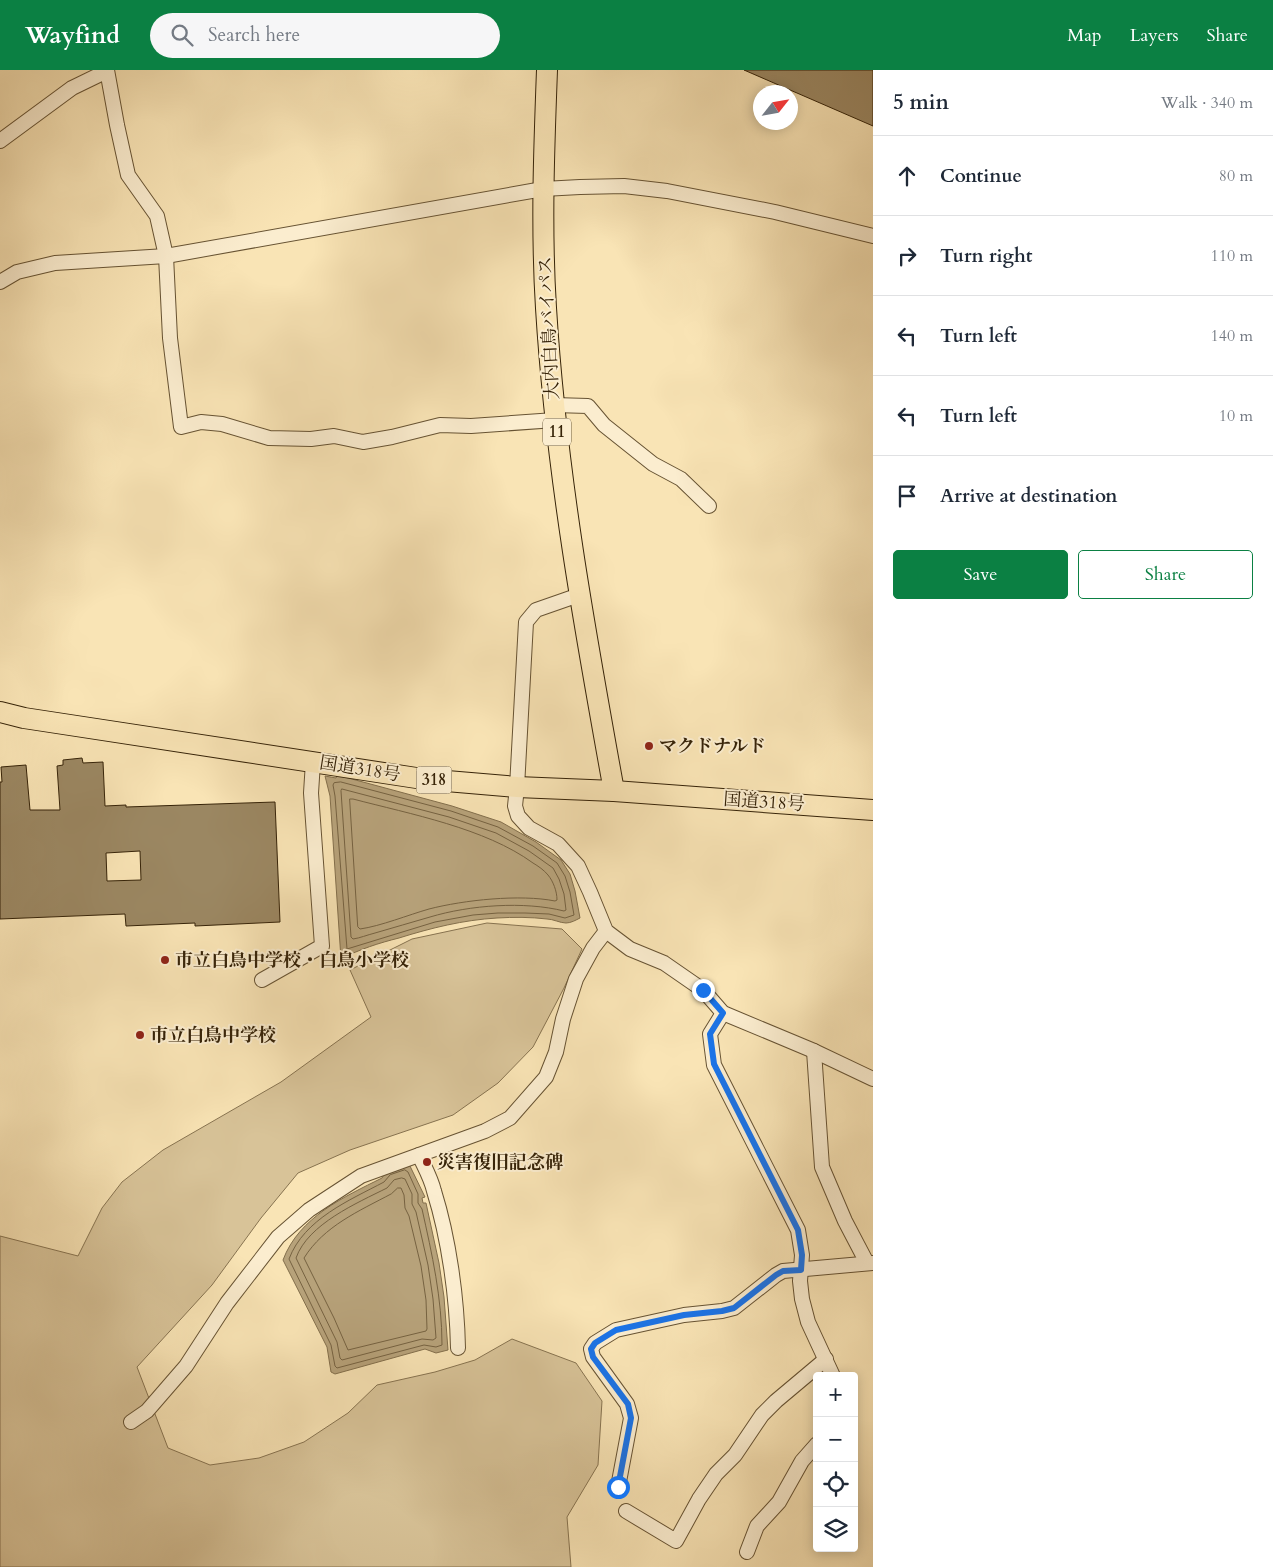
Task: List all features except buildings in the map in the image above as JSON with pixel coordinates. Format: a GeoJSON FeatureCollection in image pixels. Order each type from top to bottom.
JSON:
{"type":"FeatureCollection","features":[{"type":"Feature","properties":{"kind":"highway","name":"大内白鳥バイパス"},"geometry":{"type":"LineString","coordinates":[[547,70],[543,190],[546,307],[554,412],[579,595],[614,791]]}},
{"type":"Feature","properties":{"kind":"highway","name":"国道318号"},"geometry":{"type":"LineString","coordinates":[[0,712],[24,718],[312,770],[517,787],[614,791],[873,810]]}},
{"type":"Feature","properties":{"kind":"street"},"geometry":{"type":"LineString","coordinates":[[0,141],[72,88],[107,70],[128,175],[156,216],[166,256],[170,338],[181,427],[201,422],[222,424],[269,438],[311,439],[334,436],[363,442],[440,425],[471,426],[588,406],[604,425],[653,464],[682,479],[709,506]]}},
{"type":"Feature","properties":{"kind":"street"},"geometry":{"type":"LineString","coordinates":[[0,282],[17,272],[55,264],[166,256],[543,190],[580,187],[624,186],[667,191],[775,212],[873,236]]}},
{"type":"Feature","properties":{"kind":"street"},"geometry":{"type":"LineString","coordinates":[[579,595],[536,610],[526,622],[515,806],[518,816],[529,828],[558,844],[578,866],[606,932],[630,949],[664,963],[703,990],[723,1013],[873,1078]]}},
{"type":"Feature","properties":{"kind":"street"},"geometry":{"type":"LineString","coordinates":[[262,980],[322,946],[311,793],[312,770]]}},
{"type":"Feature","properties":{"kind":"street"},"geometry":{"type":"LineString","coordinates":[[131,1422],[147,1411],[186,1366],[227,1303],[278,1237],[309,1210],[361,1176],[485,1131],[510,1118],[546,1077],[556,1052],[562,1019],[576,978],[593,948],[606,932]]}},
{"type":"Feature","properties":{"kind":"street"},"geometry":{"type":"LineString","coordinates":[[723,1013],[710,1034],[714,1064],[798,1230],[802,1255],[800,1281],[802,1299],[808,1322],[831,1372]]}},
{"type":"Feature","properties":{"kind":"street"},"geometry":{"type":"LineString","coordinates":[[618,1487],[631,1418],[630,1409],[593,1357],[591,1349],[595,1343],[616,1330],[684,1315],[734,1308],[783,1271],[870,1263],[845,1221],[822,1167],[814,1051]]}},
{"type":"Feature","properties":{"kind":"street"},"geometry":{"type":"LineString","coordinates":[[419,1155],[434,1190],[445,1235],[458,1322],[458,1348]]}},
{"type":"Feature","properties":{"kind":"street"},"geometry":{"type":"LineString","coordinates":[[626,1511],[676,1541],[716,1474],[734,1455],[762,1415],[826,1359]]}},
{"type":"Feature","properties":{"kind":"street"},"geometry":{"type":"LineString","coordinates":[[747,1552],[757,1526],[780,1502],[802,1461],[813,1449]]}},
{"type":"Feature","properties":{"kind":"shaded area"},"geometry":{"type":"Polygon","coordinates":[[[487,923],[562,929],[582,949],[533,1047],[498,1083],[453,1115],[350,1150],[298,1173],[261,1218],[212,1285],[137,1367],[168,1448],[210,1465],[259,1458],[304,1442],[348,1413],[377,1385],[435,1372],[475,1360],[512,1339],[576,1363],[602,1401],[598,1465],[567,1517],[571,1567],[0,1567],[0,1236],[78,1256],[102,1208],[122,1182],[163,1150],[281,1082],[371,1017],[350,970],[412,939],[487,923]]]}},
{"type":"Feature","properties":{"kind":"water"},"geometry":{"type":"Polygon","coordinates":[[[337,775],[452,806],[501,822],[536,842],[561,860],[570,874],[580,918],[566,923],[549,919],[522,917],[484,919],[459,923],[377,944],[341,959],[330,796],[325,776],[336,778],[337,775]]]}},
{"type":"Feature","properties":{"kind":"water"},"geometry":{"type":"Polygon","coordinates":[[[409,1164],[425,1197],[422,1198],[423,1203],[426,1203],[439,1263],[448,1350],[436,1353],[425,1349],[335,1374],[331,1372],[327,1347],[283,1260],[290,1245],[300,1232],[324,1210],[382,1178],[386,1171],[409,1164]]]}},
{"type":"Feature","properties":{"kind":"place","name":"マクドナルド"},"geometry":{"type":"Point","coordinates":[649,746]}},
{"type":"Feature","properties":{"kind":"place","name":"市立白鳥中学校・白鳥小学校"},"geometry":{"type":"Point","coordinates":[165,960]}},
{"type":"Feature","properties":{"kind":"place","name":"市立白鳥中学校"},"geometry":{"type":"Point","coordinates":[140,1035]}},
{"type":"Feature","properties":{"kind":"place","name":"災害復旧記念碑"},"geometry":{"type":"Point","coordinates":[427,1162]}},
{"type":"Feature","properties":{"kind":"route"},"geometry":{"type":"LineString","coordinates":[[618,1487],[631,1418],[630,1409],[593,1357],[591,1349],[595,1343],[616,1330],[684,1315],[734,1308],[783,1271],[801,1270],[802,1255],[798,1230],[714,1064],[710,1034],[723,1013],[703,990]]}}]}
